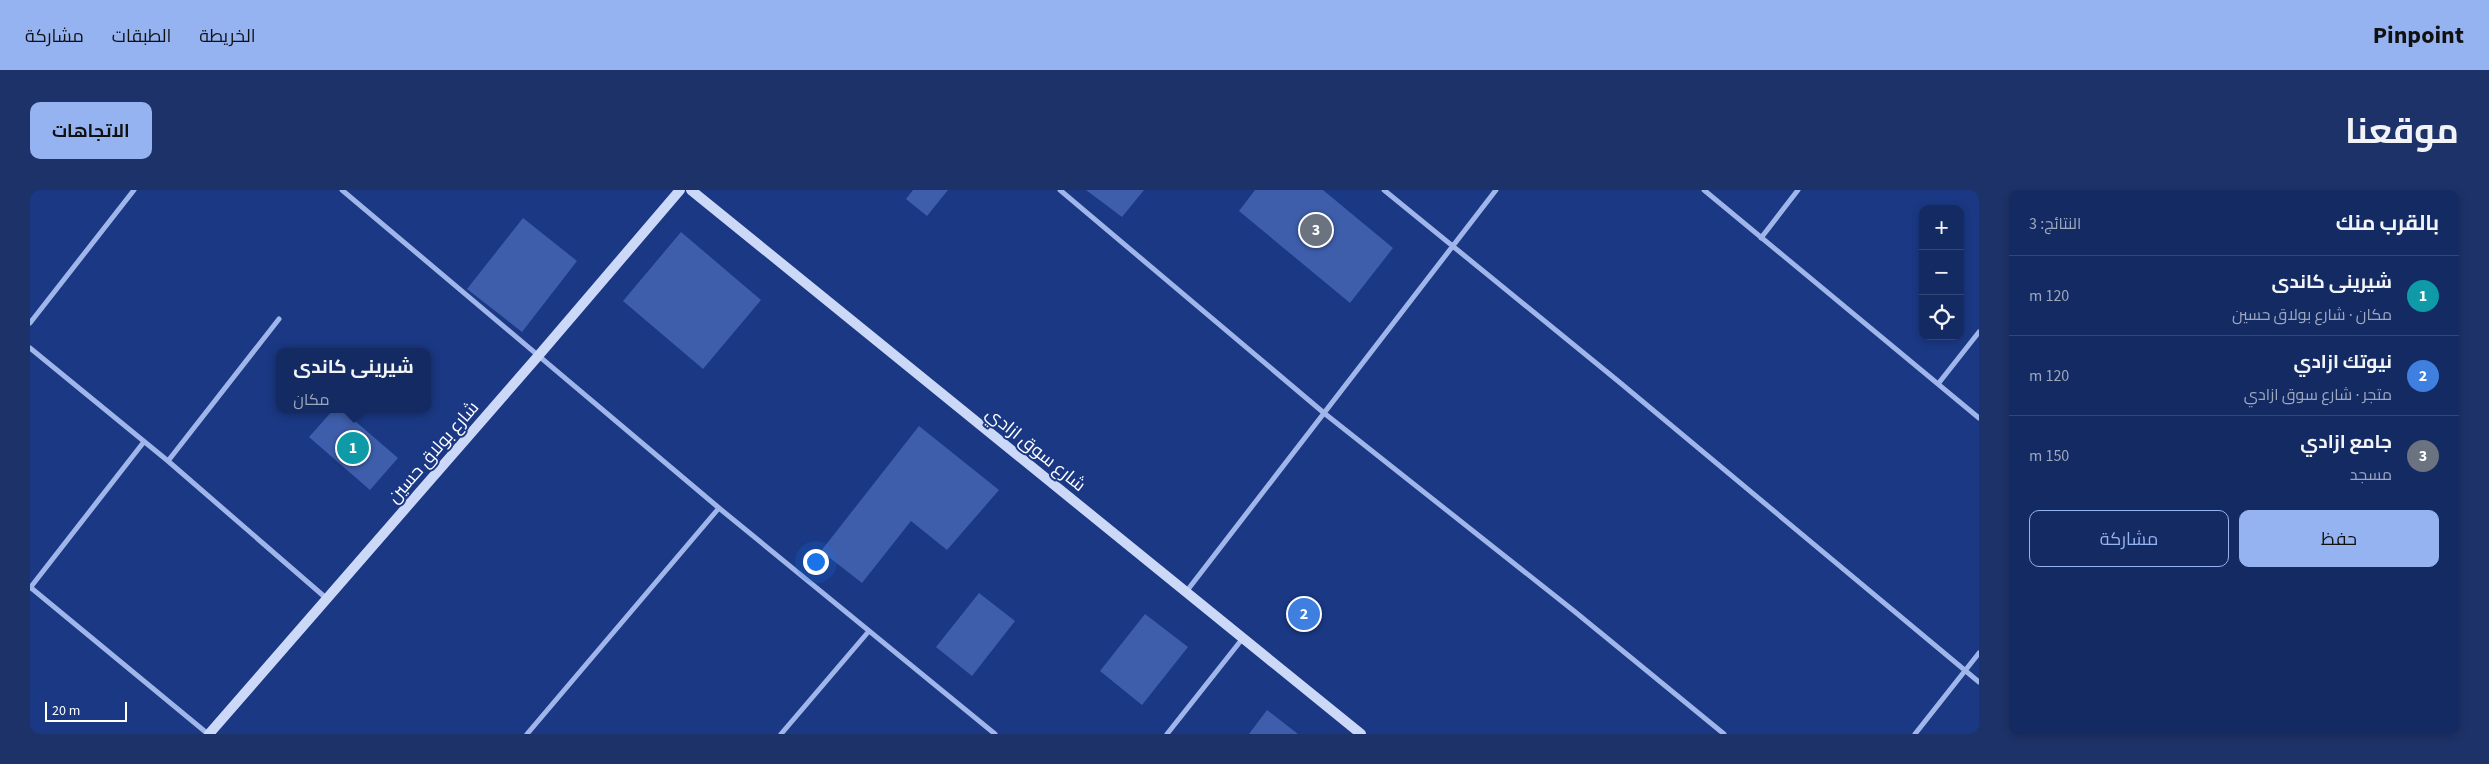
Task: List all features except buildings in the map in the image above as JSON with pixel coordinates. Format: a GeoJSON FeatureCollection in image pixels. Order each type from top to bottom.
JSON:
{"type":"FeatureCollection","features":[{"type":"Feature","properties":{"kind":"street"},"geometry":{"type":"LineString","coordinates":[[30,323],[134,190]]}},
{"type":"Feature","properties":{"kind":"street"},"geometry":{"type":"LineString","coordinates":[[342,190],[719,508],[995,734]]}},
{"type":"Feature","properties":{"kind":"street","name":"شارع بولاق حسين"},"geometry":{"type":"LineString","coordinates":[[208,734],[539,355],[680,190]]}},
{"type":"Feature","properties":{"kind":"street","name":"شارع سوق ازادي"},"geometry":{"type":"LineString","coordinates":[[691,190],[1361,734]]}},
{"type":"Feature","properties":{"kind":"street"},"geometry":{"type":"LineString","coordinates":[[1060,190],[1324,413],[1566,605],[1724,734]]}},
{"type":"Feature","properties":{"kind":"street"},"geometry":{"type":"LineString","coordinates":[[1384,190],[1979,682]]}},
{"type":"Feature","properties":{"kind":"street"},"geometry":{"type":"LineString","coordinates":[[1186,592],[1496,190]]}},
{"type":"Feature","properties":{"kind":"street"},"geometry":{"type":"LineString","coordinates":[[1704,190],[1979,418]]}},
{"type":"Feature","properties":{"kind":"street"},"geometry":{"type":"LineString","coordinates":[[1761,238],[1798,190]]}},
{"type":"Feature","properties":{"kind":"street"},"geometry":{"type":"LineString","coordinates":[[168,462],[279,319]]}},
{"type":"Feature","properties":{"kind":"street"},"geometry":{"type":"LineString","coordinates":[[1938,384],[1979,332]]}},
{"type":"Feature","properties":{"kind":"street"},"geometry":{"type":"LineString","coordinates":[[30,348],[168,462],[326,598]]}},
{"type":"Feature","properties":{"kind":"street"},"geometry":{"type":"LineString","coordinates":[[143,443],[30,588],[208,734]]}},
{"type":"Feature","properties":{"kind":"street"},"geometry":{"type":"LineString","coordinates":[[527,734],[719,508]]}},
{"type":"Feature","properties":{"kind":"street"},"geometry":{"type":"LineString","coordinates":[[781,734],[869,631]]}},
{"type":"Feature","properties":{"kind":"street"},"geometry":{"type":"LineString","coordinates":[[1167,734],[1243,638]]}},
{"type":"Feature","properties":{"kind":"street"},"geometry":{"type":"LineString","coordinates":[[1915,734],[1979,653]]}},
{"type":"Feature","properties":{"kind":"place","name":"جامع ازادي"},"geometry":{"type":"Point","coordinates":[1316,230]}},
{"type":"Feature","properties":{"kind":"place","name":"شیرینی کاندی"},"geometry":{"type":"Point","coordinates":[353,448]}},
{"type":"Feature","properties":{"kind":"place","name":"نيوتك ازادي"},"geometry":{"type":"Point","coordinates":[1304,614]}}]}
